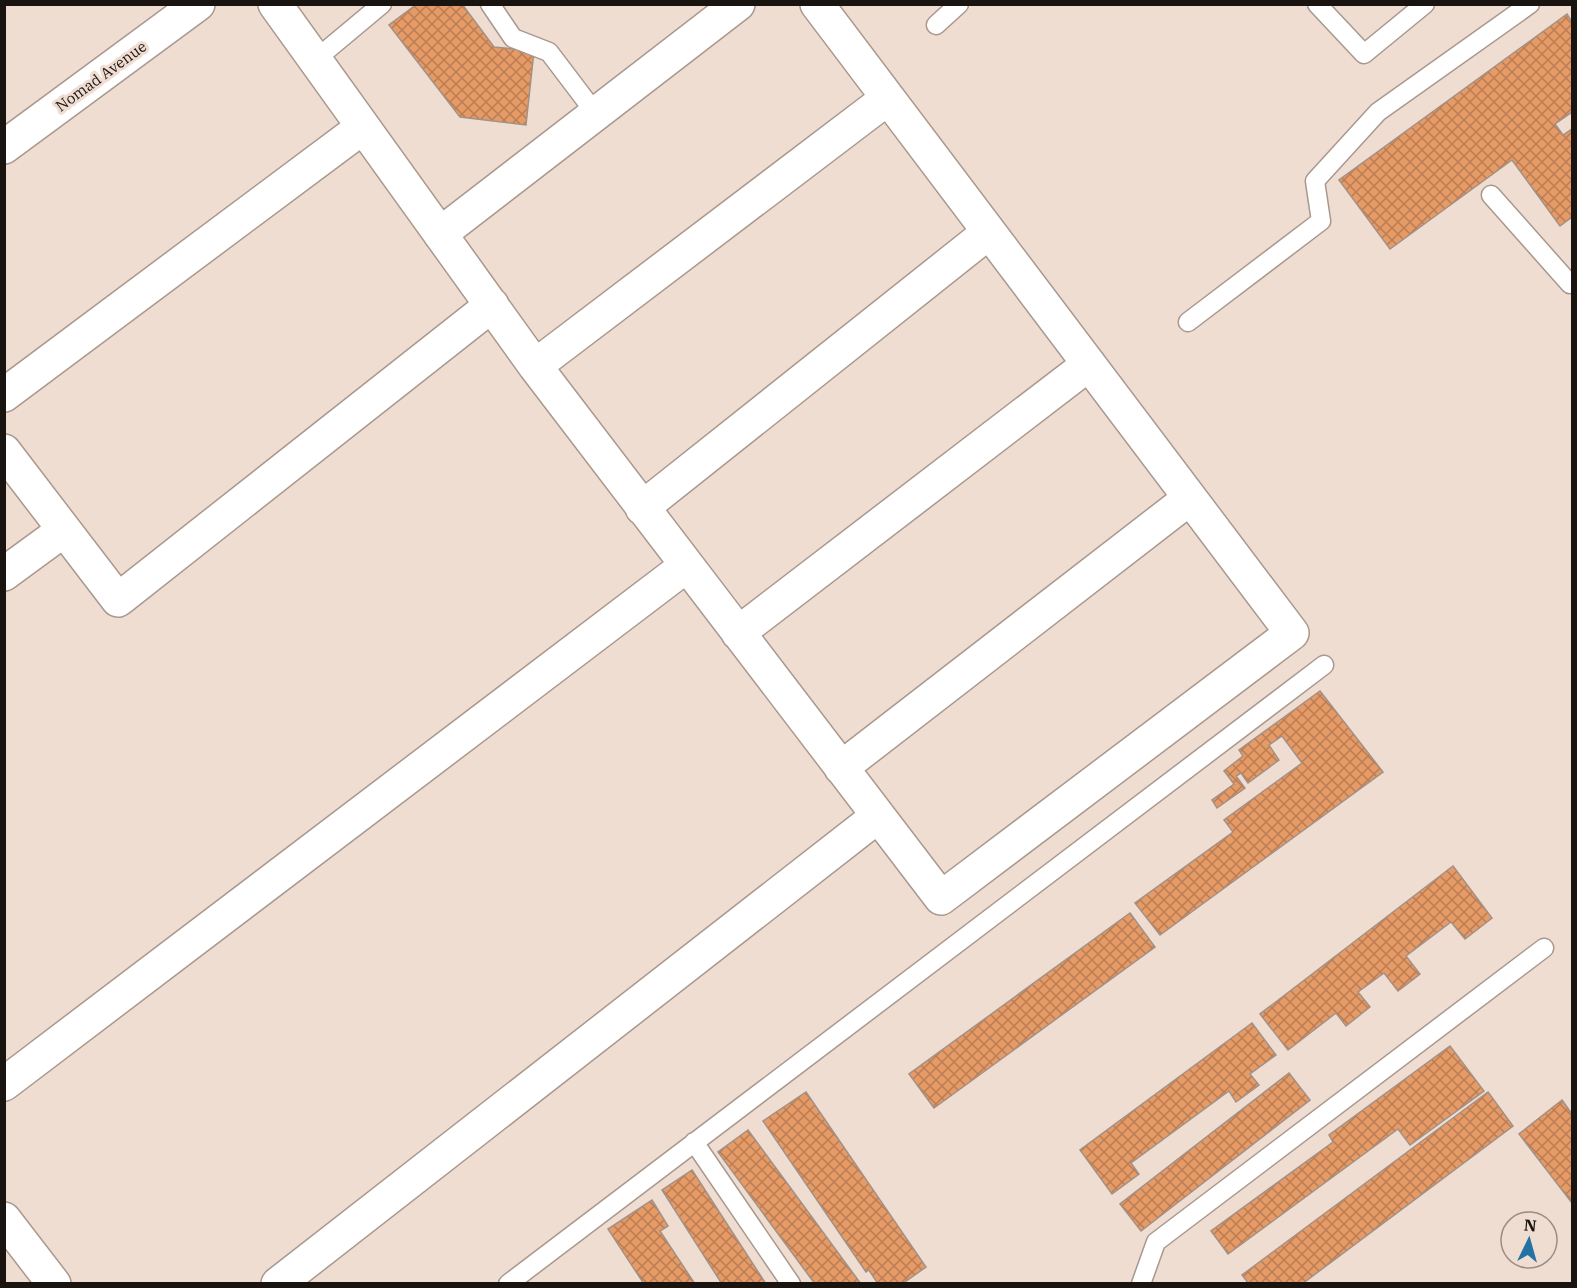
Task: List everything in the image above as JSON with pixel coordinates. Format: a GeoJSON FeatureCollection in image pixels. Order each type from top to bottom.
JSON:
{"type":"FeatureCollection","features":[{"type":"Feature","properties":{"kind":"street","name":"Nomad Avenue"},"geometry":{"type":"LineString","coordinates":[[4,147],[198,4]]}},
{"type":"Feature","properties":{"kind":"street"},"geometry":{"type":"LineString","coordinates":[[275,4],[535,366],[941,898],[1292,633],[817,4]]}},
{"type":"Feature","properties":{"kind":"street"},"geometry":{"type":"LineString","coordinates":[[440,234],[738,4]]}},
{"type":"Feature","properties":{"kind":"street"},"geometry":{"type":"LineString","coordinates":[[535,366],[888,98]]}},
{"type":"Feature","properties":{"kind":"street"},"geometry":{"type":"LineString","coordinates":[[4,395],[363,127]]}},
{"type":"Feature","properties":{"kind":"street"},"geometry":{"type":"LineString","coordinates":[[642,508],[989,232]]}},
{"type":"Feature","properties":{"kind":"street"},"geometry":{"type":"LineString","coordinates":[[4,451],[118,600],[492,305]]}},
{"type":"Feature","properties":{"kind":"street"},"geometry":{"type":"LineString","coordinates":[[738,633],[1089,364]]}},
{"type":"Feature","properties":{"kind":"street"},"geometry":{"type":"LineString","coordinates":[[841,768],[1190,498]]}},
{"type":"Feature","properties":{"kind":"street"},"geometry":{"type":"LineString","coordinates":[[4,574],[64,530]]}},
{"type":"Feature","properties":{"kind":"street"},"geometry":{"type":"LineString","coordinates":[[4,1084],[686,566]]}},
{"type":"Feature","properties":{"kind":"street"},"geometry":{"type":"LineString","coordinates":[[278,1284],[878,816]]}},
{"type":"Feature","properties":{"kind":"street"},"geometry":{"type":"LineString","coordinates":[[4,1219],[54,1284]]}},
{"type":"Feature","properties":{"kind":"lane"},"geometry":{"type":"LineString","coordinates":[[315,60],[382,4]]}},
{"type":"Feature","properties":{"kind":"lane"},"geometry":{"type":"LineString","coordinates":[[490,4],[513,39],[549,52],[596,114]]}},
{"type":"Feature","properties":{"kind":"lane"},"geometry":{"type":"LineString","coordinates":[[936,25],[959,4]]}},
{"type":"Feature","properties":{"kind":"lane"},"geometry":{"type":"LineString","coordinates":[[1317,4],[1364,54],[1425,4]]}},
{"type":"Feature","properties":{"kind":"lane"},"geometry":{"type":"LineString","coordinates":[[1188,322],[1321,221],[1315,181],[1378,112],[1530,4]]}},
{"type":"Feature","properties":{"kind":"lane"},"geometry":{"type":"LineString","coordinates":[[1491,195],[1572,284]]}},
{"type":"Feature","properties":{"kind":"lane"},"geometry":{"type":"LineString","coordinates":[[508,1284],[1324,665]]}},
{"type":"Feature","properties":{"kind":"lane"},"geometry":{"type":"LineString","coordinates":[[1141,1284],[1156,1242],[1544,948]]}},
{"type":"Feature","properties":{"kind":"lane"},"geometry":{"type":"LineString","coordinates":[[694,1142],[791,1284]]}},
{"type":"Feature","properties":{"kind":"building"},"geometry":{"type":"Polygon","coordinates":[[[417,4],[462,4],[494,47],[534,51],[526,125],[460,117],[389,25],[417,4]]]}},
{"type":"Feature","properties":{"kind":"building"},"geometry":{"type":"Polygon","coordinates":[[[1567,14],[1572,22],[1572,112],[1555,124],[1563,135],[1572,129],[1572,217],[1560,226],[1512,160],[1390,249],[1339,180],[1567,14]]]}},
{"type":"Feature","properties":{"kind":"building"},"geometry":{"type":"Polygon","coordinates":[[[1320,691],[1383,772],[1160,935],[1135,903],[1233,832],[1224,820],[1302,763],[1282,736],[1269,745],[1279,760],[1248,783],[1241,773],[1236,776],[1245,788],[1217,808],[1212,800],[1234,784],[1224,771],[1243,756],[1239,750],[1320,691]]]}},
{"type":"Feature","properties":{"kind":"building"},"geometry":{"type":"Polygon","coordinates":[[[1453,866],[1492,918],[1465,939],[1451,922],[1406,956],[1420,974],[1398,991],[1384,973],[1358,992],[1370,1007],[1346,1026],[1336,1013],[1288,1050],[1260,1014],[1453,866]]]}},
{"type":"Feature","properties":{"kind":"building"},"geometry":{"type":"Polygon","coordinates":[[[1130,913],[1155,947],[934,1108],[909,1074],[1130,913]]]}},
{"type":"Feature","properties":{"kind":"building"},"geometry":{"type":"Polygon","coordinates":[[[1252,1023],[1276,1055],[1250,1074],[1259,1085],[1236,1102],[1229,1091],[1131,1163],[1139,1174],[1112,1194],[1080,1150],[1252,1023]]]}},
{"type":"Feature","properties":{"kind":"building"},"geometry":{"type":"Polygon","coordinates":[[[1450,1046],[1484,1091],[1410,1145],[1398,1129],[1228,1254],[1211,1231],[1333,1142],[1329,1135],[1450,1046]]]}},
{"type":"Feature","properties":{"kind":"building"},"geometry":{"type":"Polygon","coordinates":[[[1289,1073],[1310,1100],[1141,1231],[1120,1204],[1289,1073]]]}},
{"type":"Feature","properties":{"kind":"building"},"geometry":{"type":"Polygon","coordinates":[[[806,1092],[926,1267],[902,1284],[878,1284],[869,1270],[866,1272],[763,1121],[806,1092]]]}},
{"type":"Feature","properties":{"kind":"building"},"geometry":{"type":"Polygon","coordinates":[[[1488,1092],[1513,1126],[1302,1284],[1249,1284],[1242,1275],[1488,1092]]]}},
{"type":"Feature","properties":{"kind":"building"},"geometry":{"type":"Polygon","coordinates":[[[1562,1100],[1572,1114],[1572,1203],[1519,1134],[1562,1100]]]}},
{"type":"Feature","properties":{"kind":"building"},"geometry":{"type":"Polygon","coordinates":[[[748,1130],[861,1284],[815,1284],[718,1152],[748,1130]]]}},
{"type":"Feature","properties":{"kind":"building"},"geometry":{"type":"Polygon","coordinates":[[[692,1170],[766,1284],[722,1284],[662,1190],[692,1170]]]}},
{"type":"Feature","properties":{"kind":"building"},"geometry":{"type":"Polygon","coordinates":[[[652,1200],[668,1226],[660,1231],[695,1284],[644,1284],[608,1229],[652,1200]]]}}]}
